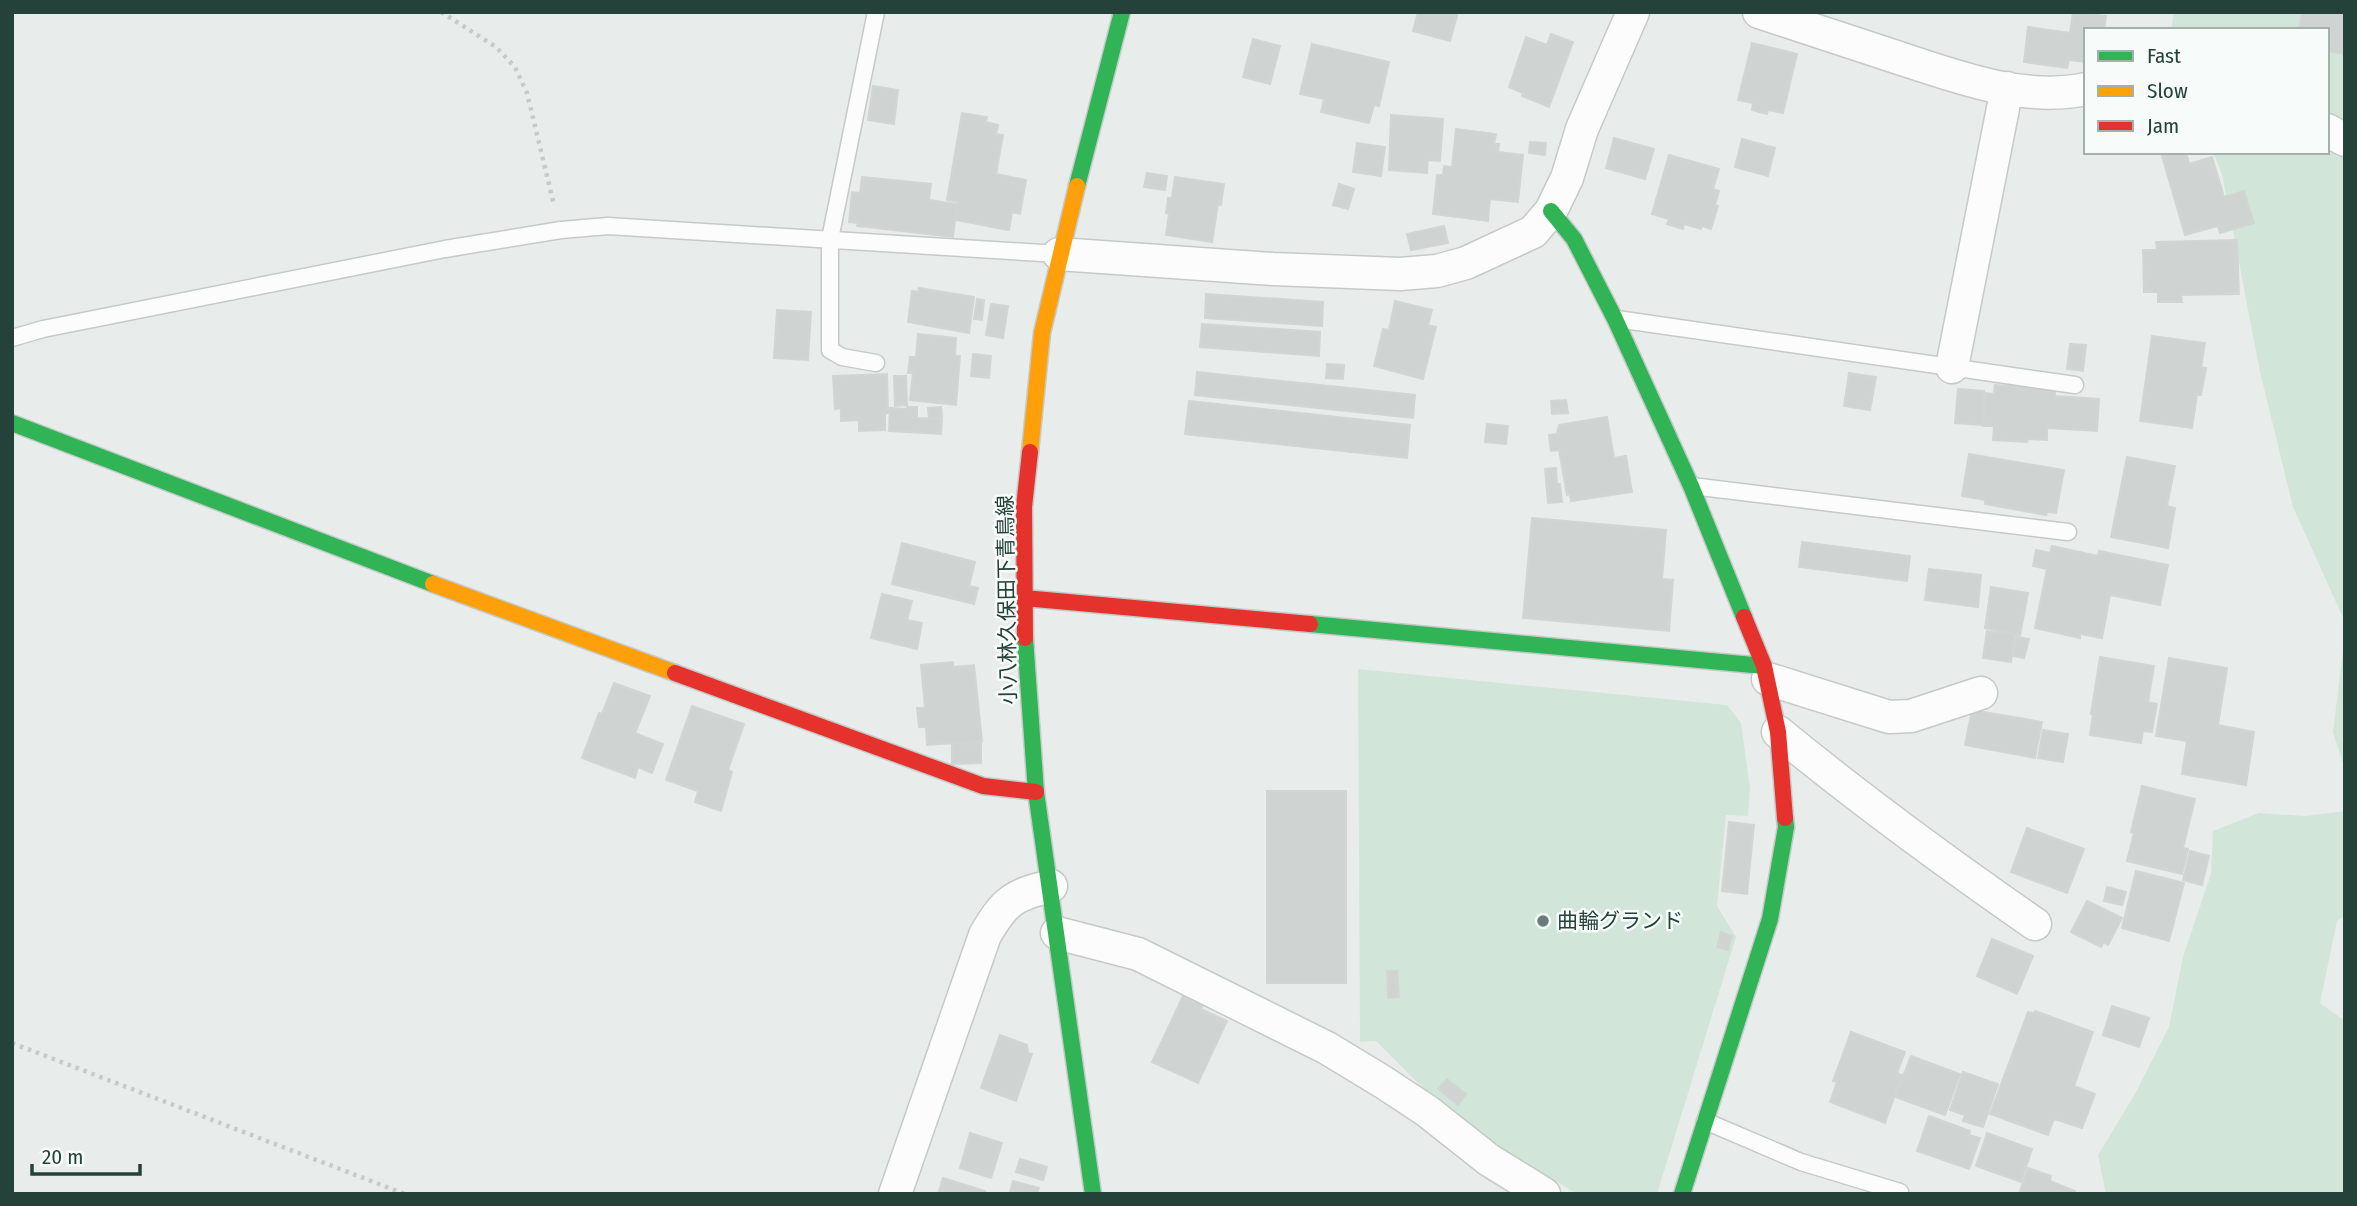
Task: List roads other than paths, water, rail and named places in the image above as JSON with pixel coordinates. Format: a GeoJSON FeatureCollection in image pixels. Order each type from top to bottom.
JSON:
{"type":"FeatureCollection","features":[{"type":"Feature","properties":{"kind":"street","name":"小八林久保田下青鳥線"},"geometry":{"type":"LineString","coordinates":[[1093,1194],[1036,792],[1025,644],[1024,507],[1042,333],[1059,254],[1122,12]]}},
{"type":"Feature","properties":{"kind":"street"},"geometry":{"type":"LineString","coordinates":[[1059,254],[1273,269],[1400,274],[1437,271],[1466,263],[1532,232],[1551,211],[1567,178],[1582,129],[1633,12]]}},
{"type":"Feature","properties":{"kind":"street"},"geometry":{"type":"LineString","coordinates":[[1759,12],[1953,76],[2017,90],[2070,93],[2084,90]]}},
{"type":"Feature","properties":{"kind":"street"},"geometry":{"type":"LineString","coordinates":[[1952,368],[2007,88]]}},
{"type":"Feature","properties":{"kind":"street"},"geometry":{"type":"LineString","coordinates":[[2329,131],[2345,139]]}},
{"type":"Feature","properties":{"kind":"street"},"geometry":{"type":"LineString","coordinates":[[1551,211],[1574,239],[1615,319],[1691,486],[1766,672],[1779,732],[1786,827],[1770,919],[1682,1194]]}},
{"type":"Feature","properties":{"kind":"street"},"geometry":{"type":"LineString","coordinates":[[12,423],[467,597],[984,786],[1036,792]]}},
{"type":"Feature","properties":{"kind":"street"},"geometry":{"type":"LineString","coordinates":[[1024,598],[1766,672],[1889,716],[1911,716],[1981,692]]}},
{"type":"Feature","properties":{"kind":"street"},"geometry":{"type":"LineString","coordinates":[[1779,732],[1948,864],[2035,924]]}},
{"type":"Feature","properties":{"kind":"street"},"geometry":{"type":"LineString","coordinates":[[895,1194],[985,934],[999,910],[1019,895],[1051,886]]}},
{"type":"Feature","properties":{"kind":"street"},"geometry":{"type":"LineString","coordinates":[[1057,933],[1138,954],[1327,1048],[1405,1097],[1489,1160],[1544,1194]]}},
{"type":"Feature","properties":{"kind":"lane"},"geometry":{"type":"LineString","coordinates":[[876,12],[830,239],[830,350],[842,357],[876,363]]}},
{"type":"Feature","properties":{"kind":"lane"},"geometry":{"type":"LineString","coordinates":[[12,338],[43,329],[405,257],[561,230],[608,226],[1059,254]]}},
{"type":"Feature","properties":{"kind":"lane"},"geometry":{"type":"LineString","coordinates":[[1615,319],[2075,385]]}},
{"type":"Feature","properties":{"kind":"lane"},"geometry":{"type":"LineString","coordinates":[[1691,486],[2068,532]]}},
{"type":"Feature","properties":{"kind":"lane"},"geometry":{"type":"LineString","coordinates":[[1705,1121],[1801,1162],[1900,1192]]}},
{"type":"Feature","properties":{"kind":"place","name":"曲輪グランド"},"geometry":{"type":"Point","coordinates":[1543,921]}}]}
